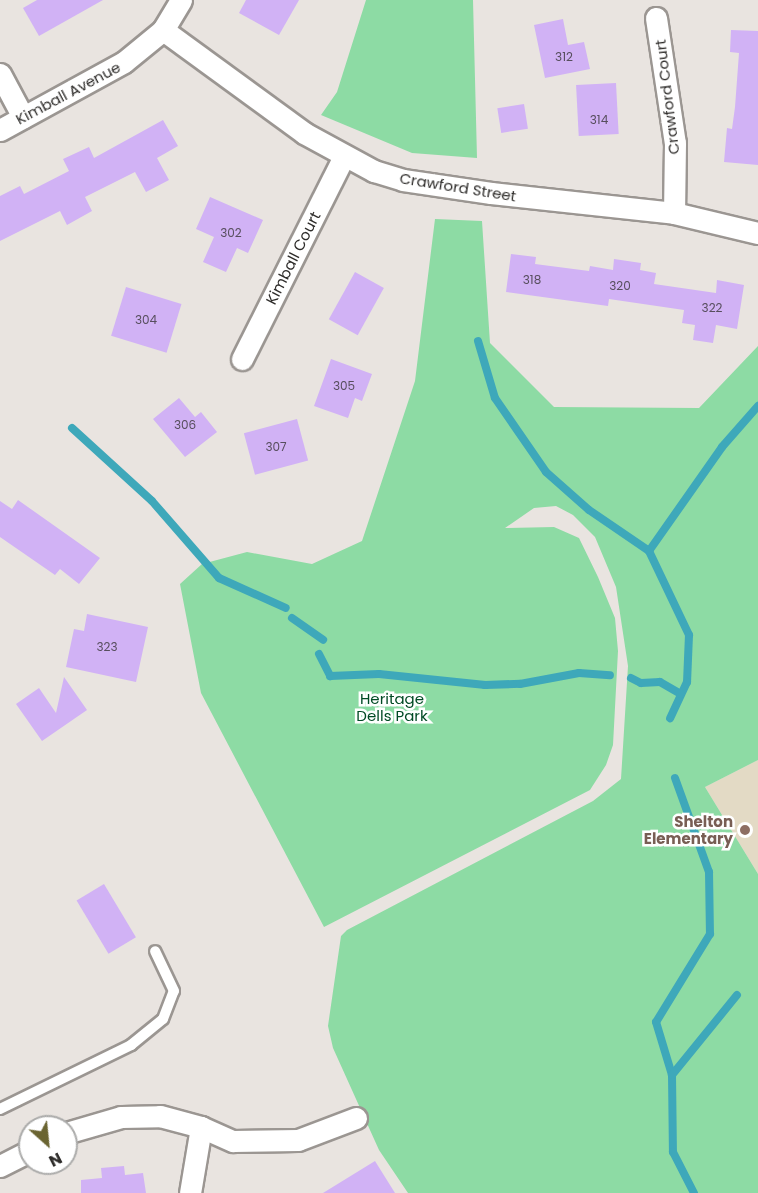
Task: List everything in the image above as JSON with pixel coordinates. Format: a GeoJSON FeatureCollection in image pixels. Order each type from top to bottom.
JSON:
{"type":"FeatureCollection","features":[{"type":"Feature","properties":{"kind":"street","name":"Kimball Avenue"},"geometry":{"type":"LineString","coordinates":[[0,130],[124,62],[163,30],[181,0]]}},
{"type":"Feature","properties":{"kind":"street","name":"Crawford Court"},"geometry":{"type":"LineString","coordinates":[[656,18],[675,143],[674,213]]}},
{"type":"Feature","properties":{"kind":"street","name":"Crawford Street"},"geometry":{"type":"LineString","coordinates":[[163,30],[246,93],[343,158],[384,174],[424,184],[674,213],[758,233]]}},
{"type":"Feature","properties":{"kind":"street"},"geometry":{"type":"LineString","coordinates":[[0,74],[23,117]]}},
{"type":"Feature","properties":{"kind":"street","name":"Kimball Court"},"geometry":{"type":"LineString","coordinates":[[242,359],[343,158]]}},
{"type":"Feature","properties":{"kind":"street"},"geometry":{"type":"LineString","coordinates":[[78,1129],[121,1117],[160,1116],[201,1127],[233,1141],[298,1140],[356,1118]]}},
{"type":"Feature","properties":{"kind":"street"},"geometry":{"type":"LineString","coordinates":[[190,1193],[201,1127]]}},
{"type":"Feature","properties":{"kind":"street"},"geometry":{"type":"LineString","coordinates":[[0,1166],[18,1157]]}},
{"type":"Feature","properties":{"kind":"lane"},"geometry":{"type":"LineString","coordinates":[[0,1109],[131,1045],[163,1019],[174,991],[155,951]]}},
{"type":"Feature","properties":{"kind":"shaded area","name":"Shelton Elementary"},"geometry":{"type":"Polygon","coordinates":[[[758,760],[758,874],[705,787],[758,760]]]}},
{"type":"Feature","properties":{"kind":"green space"},"geometry":{"type":"Polygon","coordinates":[[[366,0],[473,0],[477,158],[412,153],[321,115],[337,92],[366,0]]]}},
{"type":"Feature","properties":{"kind":"green space","name":"Heritage Dells Park"},"geometry":{"type":"Polygon","coordinates":[[[435,219],[482,221],[490,343],[554,407],[699,408],[758,346],[758,760],[705,787],[758,874],[758,1193],[408,1193],[379,1150],[333,1048],[328,1026],[341,936],[347,930],[593,801],[621,779],[628,666],[616,587],[595,537],[573,515],[556,506],[534,508],[505,528],[554,527],[579,538],[598,577],[615,618],[618,651],[613,745],[606,765],[590,790],[324,927],[201,693],[180,584],[202,564],[247,552],[312,564],[362,541],[415,381],[435,219]]]}},
{"type":"Feature","properties":{"kind":"building"},"geometry":{"type":"Polygon","coordinates":[[[37,0],[103,0],[39,36],[23,8],[37,0]]]}},
{"type":"Feature","properties":{"kind":"building"},"geometry":{"type":"Polygon","coordinates":[[[246,0],[299,0],[279,35],[239,13],[246,0]]]}},
{"type":"Feature","properties":{"kind":"building"},"geometry":{"type":"Polygon","coordinates":[[[563,19],[568,45],[584,42],[590,69],[545,78],[534,25],[563,19]]]}},
{"type":"Feature","properties":{"kind":"building"},"geometry":{"type":"Polygon","coordinates":[[[731,30],[758,31],[758,165],[724,162],[727,128],[732,129],[739,53],[730,52],[731,30]]]}},
{"type":"Feature","properties":{"kind":"building"},"geometry":{"type":"Polygon","coordinates":[[[616,83],[619,134],[579,136],[576,85],[616,83]]]}},
{"type":"Feature","properties":{"kind":"building"},"geometry":{"type":"Polygon","coordinates":[[[524,104],[528,129],[501,133],[497,108],[524,104]]]}},
{"type":"Feature","properties":{"kind":"building"},"geometry":{"type":"Polygon","coordinates":[[[163,120],[178,146],[157,158],[169,180],[146,192],[135,172],[85,197],[92,211],[67,225],[60,211],[0,241],[0,196],[20,186],[24,194],[69,171],[63,159],[89,147],[94,158],[163,120]]]}},
{"type":"Feature","properties":{"kind":"building"},"geometry":{"type":"Polygon","coordinates":[[[210,197],[263,220],[248,253],[237,248],[226,272],[203,262],[214,237],[196,229],[210,197]]]}},
{"type":"Feature","properties":{"kind":"building"},"geometry":{"type":"Polygon","coordinates":[[[511,254],[536,257],[535,264],[589,271],[590,266],[613,270],[614,259],[641,263],[640,270],[656,273],[654,284],[716,293],[717,280],[744,285],[737,329],[716,325],[713,343],[693,340],[695,325],[682,323],[684,310],[609,299],[608,306],[506,292],[511,254]]]}},
{"type":"Feature","properties":{"kind":"building"},"geometry":{"type":"Polygon","coordinates":[[[355,272],[384,288],[358,335],[329,319],[355,272]]]}},
{"type":"Feature","properties":{"kind":"building"},"geometry":{"type":"Polygon","coordinates":[[[126,287],[181,304],[167,353],[111,336],[126,287]]]}},
{"type":"Feature","properties":{"kind":"building"},"geometry":{"type":"Polygon","coordinates":[[[331,359],[372,374],[362,401],[355,398],[348,418],[314,406],[331,359]]]}},
{"type":"Feature","properties":{"kind":"building"},"geometry":{"type":"Polygon","coordinates":[[[179,398],[195,417],[201,412],[217,432],[185,457],[153,419],[179,398]]]}},
{"type":"Feature","properties":{"kind":"building"},"geometry":{"type":"Polygon","coordinates":[[[297,419],[308,461],[255,475],[244,433],[297,419]]]}},
{"type":"Feature","properties":{"kind":"building"},"geometry":{"type":"Polygon","coordinates":[[[18,500],[100,558],[79,584],[60,569],[55,575],[0,537],[0,501],[12,509],[18,500]]]}},
{"type":"Feature","properties":{"kind":"building"},"geometry":{"type":"Polygon","coordinates":[[[87,614],[148,627],[136,682],[66,667],[74,629],[84,631],[87,614]]]}},
{"type":"Feature","properties":{"kind":"building"},"geometry":{"type":"Polygon","coordinates":[[[64,677],[87,710],[42,741],[16,704],[39,688],[56,713],[64,677]]]}},
{"type":"Feature","properties":{"kind":"building"},"geometry":{"type":"Polygon","coordinates":[[[104,884],[136,937],[109,954],[77,900],[104,884]]]}},
{"type":"Feature","properties":{"kind":"building"},"geometry":{"type":"Polygon","coordinates":[[[375,1161],[395,1193],[323,1193],[375,1161]]]}},
{"type":"Feature","properties":{"kind":"building"},"geometry":{"type":"Polygon","coordinates":[[[124,1166],[125,1175],[143,1173],[146,1193],[81,1193],[81,1180],[102,1178],[101,1168],[124,1166]]]}},
{"type":"Feature","properties":{"kind":"waterway"},"geometry":{"type":"LineString","coordinates":[[478,341],[495,398],[546,472],[589,510],[649,551],[689,635],[687,682],[670,718]]}},
{"type":"Feature","properties":{"kind":"waterway"},"geometry":{"type":"LineString","coordinates":[[649,551],[722,447],[758,406]]}},
{"type":"Feature","properties":{"kind":"waterway"},"geometry":{"type":"LineString","coordinates":[[72,428],[152,501],[219,578],[286,608]]}},
{"type":"Feature","properties":{"kind":"waterway"},"geometry":{"type":"LineString","coordinates":[[292,618],[323,640]]}},
{"type":"Feature","properties":{"kind":"waterway"},"geometry":{"type":"LineString","coordinates":[[319,654],[330,676],[379,674],[485,685],[520,684],[579,673],[610,675]]}},
{"type":"Feature","properties":{"kind":"waterway"},"geometry":{"type":"LineString","coordinates":[[631,678],[641,683],[660,682],[681,694]]}},
{"type":"Feature","properties":{"kind":"waterway"},"geometry":{"type":"LineString","coordinates":[[675,778],[709,872],[710,934],[656,1022],[672,1075],[673,1152],[694,1193]]}},
{"type":"Feature","properties":{"kind":"waterway"},"geometry":{"type":"LineString","coordinates":[[672,1075],[737,995]]}},
{"type":"Feature","properties":{"kind":"place","name":"Shelton Elementary"},"geometry":{"type":"Point","coordinates":[745,830]}}]}
